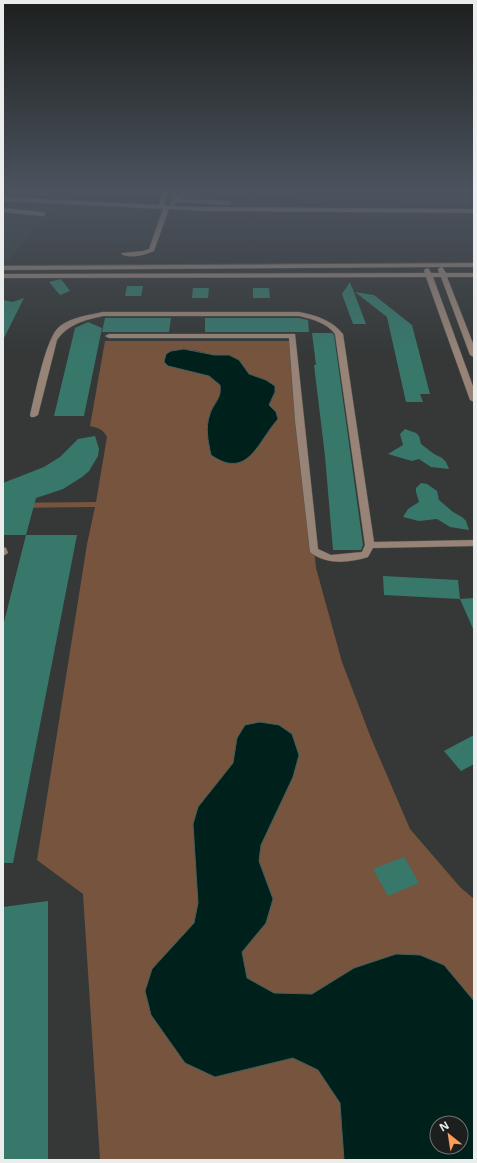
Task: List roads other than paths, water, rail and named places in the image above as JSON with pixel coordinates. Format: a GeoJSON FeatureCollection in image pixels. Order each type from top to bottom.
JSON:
{"type":"FeatureCollection","features":[{"type":"Feature","properties":{"kind":"street"},"geometry":{"type":"LineString","coordinates":[[124,254],[144,253],[152,250],[153,245]]}},
{"type":"Feature","properties":{"kind":"street"},"geometry":{"type":"LineString","coordinates":[[3,268],[474,265]]}},
{"type":"Feature","properties":{"kind":"street"},"geometry":{"type":"LineString","coordinates":[[425,266],[474,400]]}},
{"type":"Feature","properties":{"kind":"street"},"geometry":{"type":"LineString","coordinates":[[439,266],[474,355]]}},
{"type":"Feature","properties":{"kind":"street"},"geometry":{"type":"LineString","coordinates":[[3,276],[474,275]]}},
{"type":"Feature","properties":{"kind":"street"},"geometry":{"type":"LineString","coordinates":[[34,415],[53,340],[60,330],[86,318],[103,314],[299,314],[308,316],[335,328],[339,334],[370,545],[365,555],[333,559],[320,556],[313,550],[299,420],[292,336],[108,336]]}},
{"type":"Feature","properties":{"kind":"street"},"geometry":{"type":"LineString","coordinates":[[370,545],[474,543]]}}]}
